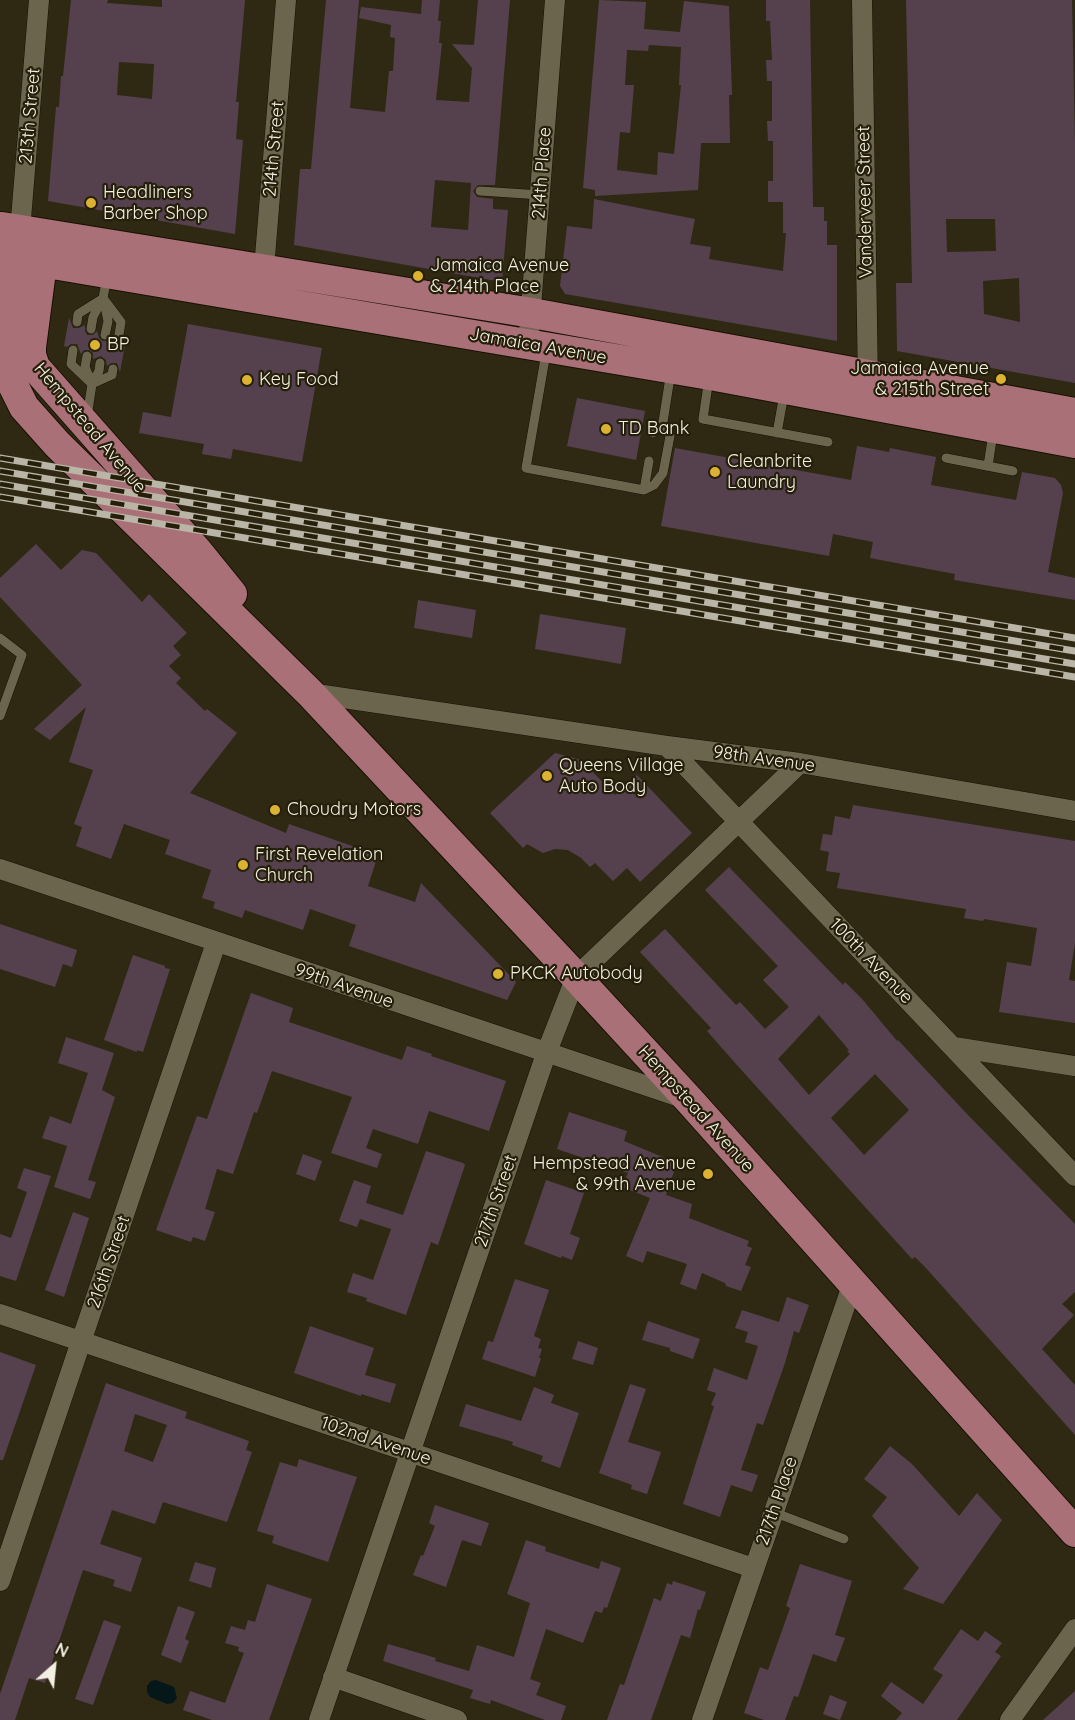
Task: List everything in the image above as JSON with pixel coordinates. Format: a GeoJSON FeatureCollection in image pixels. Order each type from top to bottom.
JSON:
{"type":"FeatureCollection","features":[{"type":"Feature","properties":{"kind":"main road","name":"Jamaica Avenue"},"geometry":{"type":"LineString","coordinates":[[15,247],[264,269],[532,313],[867,390],[994,429],[1075,443]]}},
{"type":"Feature","properties":{"kind":"main road","name":"Jamaica Avenue"},"geometry":{"type":"LineString","coordinates":[[15,247],[105,286],[261,298],[785,389],[867,390],[1075,413]]}},
{"type":"Feature","properties":{"kind":"main road","name":"Hempstead Avenue"},"geometry":{"type":"LineString","coordinates":[[15,247],[33,363],[211,567],[310,693]]}},
{"type":"Feature","properties":{"kind":"main road","name":"Hempstead Avenue"},"geometry":{"type":"LineString","coordinates":[[15,247],[1,345],[15,392],[24,407],[45,432],[310,693],[576,977],[690,1101],[1075,1532]]}},
{"type":"Feature","properties":{"kind":"main road"},"geometry":{"type":"LineString","coordinates":[[0,397],[45,432]]}},
{"type":"Feature","properties":{"kind":"street","name":"213th Street"},"geometry":{"type":"LineString","coordinates":[[15,247],[39,0]]}},
{"type":"Feature","properties":{"kind":"street","name":"214th Street"},"geometry":{"type":"LineString","coordinates":[[261,298],[286,0]]}},
{"type":"Feature","properties":{"kind":"street","name":"214th Place"},"geometry":{"type":"LineString","coordinates":[[537,347],[532,313],[555,0]]}},
{"type":"Feature","properties":{"kind":"street","name":"Vanderveer Street"},"geometry":{"type":"LineString","coordinates":[[862,0],[867,390]]}},
{"type":"Feature","properties":{"kind":"street","name":"98th Avenue"},"geometry":{"type":"LineString","coordinates":[[310,693],[667,746],[800,763],[1075,811]]}},
{"type":"Feature","properties":{"kind":"street","name":"100th Avenue"},"geometry":{"type":"LineString","coordinates":[[667,746],[1075,1176]]}},
{"type":"Feature","properties":{"kind":"street","name":"217th Street"},"geometry":{"type":"LineString","coordinates":[[319,1720],[546,1054],[576,977],[800,763]]}},
{"type":"Feature","properties":{"kind":"street","name":"99th Avenue"},"geometry":{"type":"LineString","coordinates":[[0,869],[690,1101]]}},
{"type":"Feature","properties":{"kind":"street","name":"216th Street"},"geometry":{"type":"LineString","coordinates":[[0,1581],[216,943]]}},
{"type":"Feature","properties":{"kind":"street"},"geometry":{"type":"LineString","coordinates":[[954,1047],[1075,1066]]}},
{"type":"Feature","properties":{"kind":"street","name":"217th Place"},"geometry":{"type":"LineString","coordinates":[[702,1720],[853,1283]]}},
{"type":"Feature","properties":{"kind":"street","name":"102nd Avenue"},"geometry":{"type":"LineString","coordinates":[[0,1314],[753,1568]]}},
{"type":"Feature","properties":{"kind":"street"},"geometry":{"type":"LineString","coordinates":[[1010,1720],[1075,1629]]}},
{"type":"Feature","properties":{"kind":"street"},"geometry":{"type":"LineString","coordinates":[[333,1677],[457,1720]]}},
{"type":"Feature","properties":{"kind":"lane"},"geometry":{"type":"LineString","coordinates":[[480,191],[541,195]]}},
{"type":"Feature","properties":{"kind":"lane"},"geometry":{"type":"LineString","coordinates":[[77,322],[78,314],[105,286]]}},
{"type":"Feature","properties":{"kind":"lane"},"geometry":{"type":"LineString","coordinates":[[92,328],[93,318],[105,286]]}},
{"type":"Feature","properties":{"kind":"lane"},"geometry":{"type":"LineString","coordinates":[[105,286],[108,321],[105,335]]}},
{"type":"Feature","properties":{"kind":"lane"},"geometry":{"type":"LineString","coordinates":[[105,286],[121,322],[118,341]]}},
{"type":"Feature","properties":{"kind":"lane"},"geometry":{"type":"LineString","coordinates":[[537,347],[526,468],[644,490],[654,485],[663,473],[670,436],[663,422]]}},
{"type":"Feature","properties":{"kind":"lane"},"geometry":{"type":"LineString","coordinates":[[73,350],[71,364],[92,384]]}},
{"type":"Feature","properties":{"kind":"lane"},"geometry":{"type":"LineString","coordinates":[[87,356],[85,367],[92,384]]}},
{"type":"Feature","properties":{"kind":"lane"},"geometry":{"type":"LineString","coordinates":[[86,425],[92,384],[99,371],[100,363]]}},
{"type":"Feature","properties":{"kind":"lane"},"geometry":{"type":"LineString","coordinates":[[92,384],[112,375],[113,369]]}},
{"type":"Feature","properties":{"kind":"lane"},"geometry":{"type":"LineString","coordinates":[[654,433],[663,422],[671,369]]}},
{"type":"Feature","properties":{"kind":"lane"},"geometry":{"type":"LineString","coordinates":[[710,375],[703,419],[828,442]]}},
{"type":"Feature","properties":{"kind":"lane"},"geometry":{"type":"LineString","coordinates":[[777,433],[785,389]]}},
{"type":"Feature","properties":{"kind":"lane"},"geometry":{"type":"LineString","coordinates":[[988,466],[994,429]]}},
{"type":"Feature","properties":{"kind":"lane"},"geometry":{"type":"LineString","coordinates":[[945,458],[1013,471]]}},
{"type":"Feature","properties":{"kind":"lane"},"geometry":{"type":"LineString","coordinates":[[644,490],[649,461]]}},
{"type":"Feature","properties":{"kind":"lane"},"geometry":{"type":"LineString","coordinates":[[0,638],[22,655],[0,716]]}},
{"type":"Feature","properties":{"kind":"lane"},"geometry":{"type":"LineString","coordinates":[[773,1512],[844,1539]]}},
{"type":"Feature","properties":{"kind":"shaded area"},"geometry":{"type":"Polygon","coordinates":[[[156,1680],[174,1687],[177,1698],[173,1703],[167,1704],[150,1697],[147,1686],[151,1681],[156,1680]]]}},
{"type":"Feature","properties":{"kind":"building"},"geometry":{"type":"Polygon","coordinates":[[[71,0],[108,0],[107,3],[162,7],[162,0],[245,0],[236,102],[239,102],[236,139],[243,140],[235,234],[48,201],[56,107],[59,107],[61,76],[63,76],[71,0]],[[119,62],[117,95],[152,99],[154,64],[119,62]]]}},
{"type":"Feature","properties":{"kind":"building"},"geometry":{"type":"Polygon","coordinates":[[[326,0],[359,0],[350,108],[385,112],[389,71],[393,71],[395,38],[390,37],[391,25],[359,18],[361,7],[421,14],[422,0],[440,0],[439,43],[442,43],[436,100],[469,102],[472,68],[452,44],[474,45],[478,0],[510,0],[495,185],[478,185],[473,191],[477,197],[493,199],[493,209],[508,210],[502,282],[294,245],[300,169],[311,169],[326,0]],[[435,180],[431,227],[468,230],[471,183],[435,180]]]}},
{"type":"Feature","properties":{"kind":"building"},"geometry":{"type":"Polygon","coordinates":[[[599,0],[646,2],[644,29],[680,32],[684,1],[729,6],[732,95],[729,95],[730,143],[701,143],[698,190],[595,196],[595,190],[583,188],[599,0]],[[649,45],[648,51],[627,50],[625,85],[634,85],[630,133],[620,132],[617,170],[657,175],[658,152],[674,154],[681,85],[679,85],[681,47],[649,45]]]}},
{"type":"Feature","properties":{"kind":"building"},"geometry":{"type":"Polygon","coordinates":[[[766,0],[810,0],[813,207],[824,207],[824,221],[827,221],[827,245],[837,245],[837,341],[565,294],[560,286],[567,226],[592,229],[594,199],[695,219],[690,244],[711,247],[709,259],[783,271],[786,233],[783,233],[783,202],[768,202],[768,181],[773,181],[773,141],[768,141],[767,121],[772,121],[772,81],[767,81],[766,60],[772,60],[770,21],[766,21],[766,0]]]}},
{"type":"Feature","properties":{"kind":"building"},"geometry":{"type":"Polygon","coordinates":[[[906,0],[1072,0],[1075,143],[1075,383],[897,351],[896,283],[912,283],[906,0]],[[946,219],[947,252],[996,251],[995,219],[946,219]],[[1019,278],[983,281],[984,314],[1020,322],[1019,278]]]}},
{"type":"Feature","properties":{"kind":"building","name":"BP"},"geometry":{"type":"Polygon","coordinates":[[[69,318],[73,328],[85,325],[87,335],[93,335],[97,331],[99,338],[103,341],[111,338],[114,347],[125,345],[120,372],[117,363],[107,366],[106,360],[101,356],[93,359],[93,353],[89,350],[84,350],[81,354],[77,344],[64,346],[69,318]]]}},
{"type":"Feature","properties":{"kind":"building","name":"Key Food"},"geometry":{"type":"Polygon","coordinates":[[[188,324],[322,348],[302,462],[233,449],[231,459],[202,454],[204,444],[139,433],[143,412],[171,417],[188,324]]]}},
{"type":"Feature","properties":{"kind":"building","name":"TD Bank"},"geometry":{"type":"Polygon","coordinates":[[[577,398],[645,411],[636,460],[567,446],[577,398]]]}},
{"type":"Feature","properties":{"kind":"building"},"geometry":{"type":"Polygon","coordinates":[[[857,446],[889,452],[890,448],[936,457],[931,485],[1016,500],[1022,472],[1055,478],[1061,485],[1063,493],[1048,572],[1075,578],[1075,600],[954,580],[955,574],[870,558],[873,542],[833,534],[829,556],[661,526],[675,448],[851,480],[857,446]]]}},
{"type":"Feature","properties":{"kind":"building"},"geometry":{"type":"Polygon","coordinates":[[[36,544],[61,570],[82,550],[96,553],[142,602],[149,594],[187,633],[173,646],[181,655],[169,666],[181,678],[176,683],[205,711],[207,709],[237,733],[190,793],[286,833],[289,824],[378,855],[368,886],[415,902],[421,883],[516,982],[507,1000],[349,946],[356,925],[310,909],[303,930],[245,910],[242,918],[213,908],[215,902],[202,898],[211,870],[165,854],[170,840],[124,824],[111,859],[76,846],[82,827],[74,824],[93,770],[69,762],[86,707],[50,740],[34,729],[82,685],[0,597],[0,578],[36,544]]]}},
{"type":"Feature","properties":{"kind":"building"},"geometry":{"type":"Polygon","coordinates":[[[418,600],[476,610],[472,638],[414,628],[418,600]]]}},
{"type":"Feature","properties":{"kind":"building"},"geometry":{"type":"Polygon","coordinates":[[[540,614],[626,628],[621,664],[535,649],[540,614]]]}},
{"type":"Feature","properties":{"kind":"building"},"geometry":{"type":"Polygon","coordinates":[[[555,753],[585,761],[585,764],[615,795],[637,775],[692,833],[640,882],[627,868],[613,881],[595,863],[590,867],[568,850],[555,849],[543,853],[527,844],[523,848],[490,813],[555,753]]]}},
{"type":"Feature","properties":{"kind":"building"},"geometry":{"type":"Polygon","coordinates":[[[853,805],[1075,841],[1075,943],[1069,980],[1075,981],[1075,1023],[999,1012],[1007,962],[1031,966],[1037,928],[964,918],[966,909],[837,888],[840,873],[826,871],[829,852],[820,850],[823,834],[832,835],[835,816],[850,819],[853,805]]]}},
{"type":"Feature","properties":{"kind":"building"},"geometry":{"type":"Polygon","coordinates":[[[729,867],[843,985],[845,982],[863,1000],[897,1041],[1075,1224],[1075,1292],[1062,1304],[1074,1315],[1042,1349],[1075,1385],[1075,1435],[926,1268],[915,1257],[912,1259],[736,1064],[707,1031],[711,1028],[640,952],[665,929],[736,1005],[740,1002],[765,1029],[789,1007],[763,980],[778,966],[705,890],[729,867]],[[819,1015],[778,1059],[809,1095],[850,1054],[819,1015]],[[875,1074],[831,1118],[864,1155],[909,1110],[875,1074]]]}},
{"type":"Feature","properties":{"kind":"building"},"geometry":{"type":"Polygon","coordinates":[[[0,924],[77,950],[72,967],[63,964],[55,987],[0,969],[0,924]]]}},
{"type":"Feature","properties":{"kind":"building"},"geometry":{"type":"Polygon","coordinates":[[[133,955],[170,969],[143,1052],[104,1040],[133,955]]]}},
{"type":"Feature","properties":{"kind":"building"},"geometry":{"type":"Polygon","coordinates":[[[251,993],[293,1008],[289,1022],[402,1060],[407,1046],[506,1081],[489,1131],[429,1111],[418,1144],[373,1129],[366,1148],[382,1154],[377,1168],[331,1153],[352,1097],[272,1071],[257,1113],[254,1112],[233,1174],[217,1169],[205,1209],[215,1212],[205,1241],[193,1237],[191,1242],[156,1230],[197,1116],[207,1119],[251,993]]]}},
{"type":"Feature","properties":{"kind":"building"},"geometry":{"type":"Polygon","coordinates":[[[66,1037],[114,1053],[102,1090],[115,1097],[88,1180],[96,1182],[90,1199],[54,1187],[67,1146],[42,1138],[50,1116],[71,1124],[88,1073],[58,1063],[66,1037]]]}},
{"type":"Feature","properties":{"kind":"building"},"geometry":{"type":"Polygon","coordinates":[[[569,1112],[627,1131],[624,1141],[677,1163],[666,1195],[692,1204],[689,1218],[749,1241],[747,1246],[752,1248],[745,1265],[751,1267],[741,1291],[702,1273],[696,1290],[680,1284],[687,1264],[647,1251],[643,1263],[626,1256],[650,1198],[622,1187],[628,1173],[557,1149],[569,1112]]]}},
{"type":"Feature","properties":{"kind":"building"},"geometry":{"type":"Polygon","coordinates":[[[426,1151],[465,1165],[438,1245],[431,1242],[406,1315],[347,1292],[353,1273],[373,1280],[391,1229],[360,1219],[357,1227],[339,1221],[354,1180],[371,1186],[366,1203],[403,1215],[426,1151]]]}},
{"type":"Feature","properties":{"kind":"building"},"geometry":{"type":"Polygon","coordinates":[[[303,1154],[322,1161],[315,1181],[296,1174],[303,1154]]]}},
{"type":"Feature","properties":{"kind":"building"},"geometry":{"type":"Polygon","coordinates":[[[24,1168],[51,1176],[16,1281],[0,1276],[0,1234],[11,1238],[27,1192],[17,1188],[24,1168]]]}},
{"type":"Feature","properties":{"kind":"building"},"geometry":{"type":"Polygon","coordinates":[[[546,1180],[584,1193],[570,1234],[580,1238],[572,1260],[524,1244],[546,1180]]]}},
{"type":"Feature","properties":{"kind":"building"},"geometry":{"type":"Polygon","coordinates":[[[73,1212],[89,1218],[64,1297],[45,1290],[73,1212]]]}},
{"type":"Feature","properties":{"kind":"building"},"geometry":{"type":"Polygon","coordinates":[[[515,1279],[549,1290],[534,1336],[541,1339],[538,1348],[542,1349],[535,1377],[482,1359],[488,1341],[493,1342],[515,1279]]]}},
{"type":"Feature","properties":{"kind":"building"},"geometry":{"type":"Polygon","coordinates":[[[787,1297],[809,1305],[799,1333],[794,1331],[763,1425],[757,1423],[741,1470],[758,1475],[752,1492],[731,1485],[720,1517],[683,1504],[714,1406],[711,1405],[716,1393],[707,1390],[714,1368],[747,1380],[758,1346],[745,1342],[748,1332],[735,1328],[742,1310],[779,1322],[787,1297]]]}},
{"type":"Feature","properties":{"kind":"building"},"geometry":{"type":"Polygon","coordinates":[[[648,1321],[700,1339],[693,1359],[670,1351],[670,1348],[642,1340],[648,1321]]]}},
{"type":"Feature","properties":{"kind":"building"},"geometry":{"type":"Polygon","coordinates":[[[310,1326],[374,1348],[365,1375],[396,1384],[390,1403],[361,1394],[361,1396],[294,1373],[310,1326]]]}},
{"type":"Feature","properties":{"kind":"building"},"geometry":{"type":"Polygon","coordinates":[[[578,1341],[598,1348],[593,1365],[572,1359],[578,1341]]]}},
{"type":"Feature","properties":{"kind":"building"},"geometry":{"type":"Polygon","coordinates":[[[0,1352],[36,1365],[3,1460],[0,1460],[0,1352]]]}},
{"type":"Feature","properties":{"kind":"building"},"geometry":{"type":"Polygon","coordinates":[[[106,1383],[187,1412],[185,1418],[249,1441],[246,1450],[252,1452],[227,1522],[163,1502],[155,1524],[112,1510],[100,1544],[142,1558],[131,1592],[113,1586],[115,1580],[83,1570],[45,1683],[29,1678],[15,1720],[0,1720],[0,1694],[106,1383]],[[135,1414],[124,1451],[153,1462],[167,1425],[135,1414]]]}},
{"type":"Feature","properties":{"kind":"building"},"geometry":{"type":"Polygon","coordinates":[[[630,1384],[646,1389],[628,1442],[661,1452],[647,1494],[631,1489],[632,1485],[599,1473],[630,1384]]]}},
{"type":"Feature","properties":{"kind":"building"},"geometry":{"type":"Polygon","coordinates":[[[534,1387],[554,1395],[551,1403],[579,1413],[560,1468],[541,1461],[543,1456],[512,1445],[513,1442],[459,1426],[466,1404],[521,1421],[534,1387]]]}},
{"type":"Feature","properties":{"kind":"building"},"geometry":{"type":"Polygon","coordinates":[[[890,1446],[912,1464],[959,1516],[977,1493],[1002,1520],[943,1604],[903,1589],[919,1568],[872,1516],[887,1497],[864,1479],[890,1446]]]}},
{"type":"Feature","properties":{"kind":"building"},"geometry":{"type":"Polygon","coordinates":[[[299,1459],[357,1477],[328,1562],[272,1543],[274,1536],[257,1531],[280,1462],[297,1467],[299,1459]]]}},
{"type":"Feature","properties":{"kind":"building"},"geometry":{"type":"Polygon","coordinates":[[[435,1505],[489,1523],[481,1546],[462,1540],[446,1587],[413,1575],[435,1526],[429,1523],[435,1505]]]}},
{"type":"Feature","properties":{"kind":"building"},"geometry":{"type":"Polygon","coordinates":[[[526,1540],[546,1547],[545,1551],[599,1569],[601,1561],[621,1568],[607,1608],[604,1607],[602,1613],[595,1611],[583,1643],[546,1629],[530,1679],[541,1683],[536,1695],[566,1706],[561,1720],[545,1720],[491,1700],[490,1704],[470,1698],[473,1690],[383,1661],[388,1644],[436,1658],[435,1661],[469,1671],[477,1645],[514,1657],[530,1603],[507,1594],[526,1540]]]}},
{"type":"Feature","properties":{"kind":"building"},"geometry":{"type":"Polygon","coordinates":[[[195,1562],[216,1568],[211,1588],[189,1581],[195,1562]]]}},
{"type":"Feature","properties":{"kind":"building"},"geometry":{"type":"Polygon","coordinates":[[[800,1564],[852,1581],[835,1635],[845,1638],[836,1662],[813,1654],[798,1697],[794,1696],[785,1720],[764,1720],[744,1713],[760,1667],[768,1670],[790,1608],[786,1606],[800,1564]]]}},
{"type":"Feature","properties":{"kind":"building"},"geometry":{"type":"Polygon","coordinates":[[[673,1581],[706,1592],[700,1610],[698,1609],[690,1638],[681,1635],[651,1720],[607,1720],[620,1684],[624,1685],[654,1598],[661,1601],[667,1583],[672,1585],[673,1581]]]}},
{"type":"Feature","properties":{"kind":"building"},"geometry":{"type":"Polygon","coordinates":[[[267,1584],[312,1599],[269,1720],[212,1720],[183,1710],[190,1691],[225,1703],[244,1653],[238,1651],[239,1647],[225,1643],[231,1626],[245,1630],[248,1620],[255,1622],[267,1584]]]}},
{"type":"Feature","properties":{"kind":"building"},"geometry":{"type":"Polygon","coordinates":[[[178,1606],[195,1612],[185,1639],[189,1641],[181,1663],[161,1655],[178,1606]]]}},
{"type":"Feature","properties":{"kind":"building"},"geometry":{"type":"Polygon","coordinates":[[[104,1620],[121,1626],[93,1705],[75,1699],[104,1620]]]}},
{"type":"Feature","properties":{"kind":"building"},"geometry":{"type":"Polygon","coordinates":[[[961,1629],[978,1641],[985,1631],[1002,1643],[995,1652],[1001,1656],[957,1720],[896,1720],[902,1713],[881,1696],[891,1682],[923,1704],[943,1675],[933,1669],[961,1629]]]}},
{"type":"Feature","properties":{"kind":"building"},"geometry":{"type":"Polygon","coordinates":[[[1075,1691],[1075,1720],[1043,1720],[1075,1691]]]}},
{"type":"Feature","properties":{"kind":"building"},"geometry":{"type":"Polygon","coordinates":[[[830,1695],[847,1702],[840,1720],[823,1714],[830,1695]]]}},
{"type":"Feature","properties":{"kind":"railway"},"geometry":{"type":"LineString","coordinates":[[0,458],[1075,638]]}},
{"type":"Feature","properties":{"kind":"railway"},"geometry":{"type":"LineString","coordinates":[[0,471],[1075,651]]}},
{"type":"Feature","properties":{"kind":"railway"},"geometry":{"type":"LineString","coordinates":[[0,484],[1075,664]]}},
{"type":"Feature","properties":{"kind":"railway"},"geometry":{"type":"LineString","coordinates":[[0,497],[1075,677]]}},
{"type":"Feature","properties":{"kind":"place","name":"Headliners Barber Shop"},"geometry":{"type":"Point","coordinates":[91,203]}},
{"type":"Feature","properties":{"kind":"place","name":"Jamaica Avenue & 214th Place"},"geometry":{"type":"Point","coordinates":[418,276]}},
{"type":"Feature","properties":{"kind":"place","name":"BP"},"geometry":{"type":"Point","coordinates":[95,345]}},
{"type":"Feature","properties":{"kind":"place","name":"Jamaica Avenue & 215th Street"},"geometry":{"type":"Point","coordinates":[1001,379]}},
{"type":"Feature","properties":{"kind":"place","name":"Key Food"},"geometry":{"type":"Point","coordinates":[247,380]}},
{"type":"Feature","properties":{"kind":"place","name":"TD Bank"},"geometry":{"type":"Point","coordinates":[606,429]}},
{"type":"Feature","properties":{"kind":"place","name":"Cleanbrite Laundry"},"geometry":{"type":"Point","coordinates":[715,472]}},
{"type":"Feature","properties":{"kind":"place","name":"Queens Village Auto Body"},"geometry":{"type":"Point","coordinates":[547,776]}},
{"type":"Feature","properties":{"kind":"place","name":"Choudry Motors"},"geometry":{"type":"Point","coordinates":[275,810]}},
{"type":"Feature","properties":{"kind":"place","name":"First Revelation Church"},"geometry":{"type":"Point","coordinates":[243,865]}},
{"type":"Feature","properties":{"kind":"place","name":"PKCK Autobody"},"geometry":{"type":"Point","coordinates":[498,974]}},
{"type":"Feature","properties":{"kind":"place","name":"Hempstead Avenue & 99th Avenue"},"geometry":{"type":"Point","coordinates":[708,1174]}}]}
